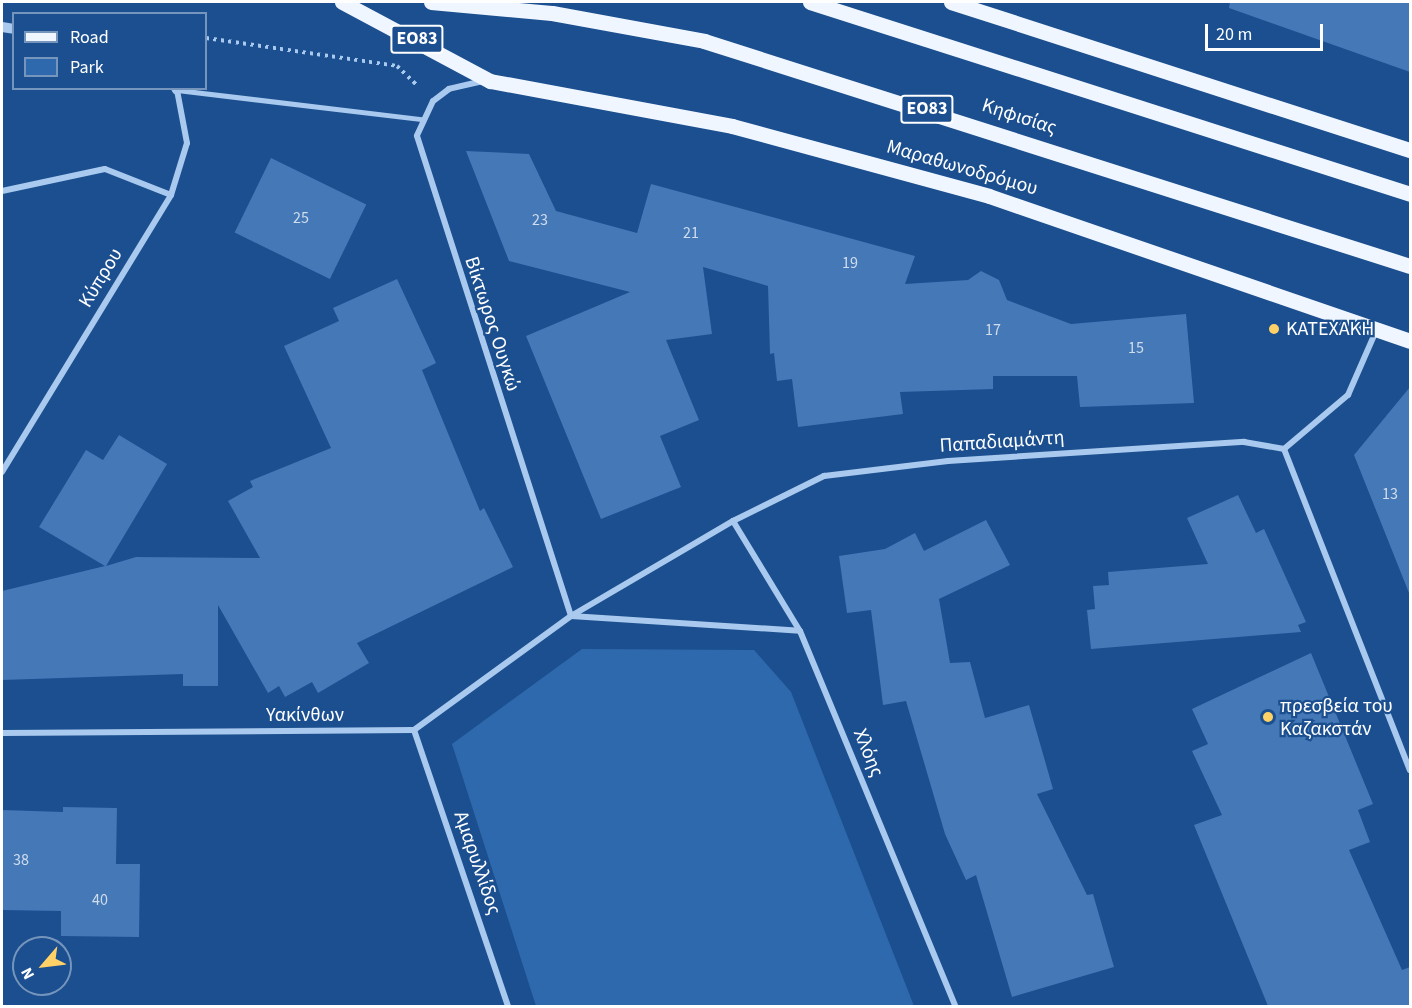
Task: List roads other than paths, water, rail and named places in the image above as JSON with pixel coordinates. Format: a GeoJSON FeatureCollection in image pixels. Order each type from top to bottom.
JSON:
{"type":"FeatureCollection","features":[{"type":"Feature","properties":{"kind":"main road","name":"ΕΟ83"},"geometry":{"type":"LineString","coordinates":[[342,2],[490,81]]}},
{"type":"Feature","properties":{"kind":"main road","name":"Κηφισίας"},"geometry":{"type":"LineString","coordinates":[[431,2],[552,13],[704,40],[1410,266]]}},
{"type":"Feature","properties":{"kind":"main road"},"geometry":{"type":"LineString","coordinates":[[810,2],[1410,194]]}},
{"type":"Feature","properties":{"kind":"main road"},"geometry":{"type":"LineString","coordinates":[[951,2],[1410,150]]}},
{"type":"Feature","properties":{"kind":"main road","name":"Μαραθωνοδρόμου"},"geometry":{"type":"LineString","coordinates":[[490,81],[699,118],[989,196],[1410,341]]}},
{"type":"Feature","properties":{"kind":"street"},"geometry":{"type":"LineString","coordinates":[[185,90],[421,119],[449,89],[490,81]]}},
{"type":"Feature","properties":{"kind":"street","name":"Κύπρου"},"geometry":{"type":"LineString","coordinates":[[2,472],[171,195],[187,143],[177,90]]}},
{"type":"Feature","properties":{"kind":"street","name":"Βίκτωρος Ουγκώ"},"geometry":{"type":"LineString","coordinates":[[421,119],[422,161],[571,616]]}},
{"type":"Feature","properties":{"kind":"street"},"geometry":{"type":"LineString","coordinates":[[2,191],[105,169],[171,195]]}},
{"type":"Feature","properties":{"kind":"street"},"geometry":{"type":"LineString","coordinates":[[1376,329],[1348,395],[1284,449],[1410,770]]}},
{"type":"Feature","properties":{"kind":"street","name":"Παπαδιαμάντη"},"geometry":{"type":"LineString","coordinates":[[733,521],[824,476],[948,462],[1244,442],[1284,449]]}},
{"type":"Feature","properties":{"kind":"street"},"geometry":{"type":"LineString","coordinates":[[414,730],[571,616],[733,521]]}},
{"type":"Feature","properties":{"kind":"street","name":"Χλόης"},"geometry":{"type":"LineString","coordinates":[[733,521],[800,631],[955,1006]]}},
{"type":"Feature","properties":{"kind":"street"},"geometry":{"type":"LineString","coordinates":[[571,616],[800,631]]}},
{"type":"Feature","properties":{"kind":"street","name":"Υακίνθων"},"geometry":{"type":"LineString","coordinates":[[2,733],[414,730]]}},
{"type":"Feature","properties":{"kind":"street","name":"Αμαρυλλίδος"},"geometry":{"type":"LineString","coordinates":[[414,730],[508,1006]]}},
{"type":"Feature","properties":{"kind":"place","name":"ΚΑΤΕΧΑΚΗ"},"geometry":{"type":"Point","coordinates":[1274,329]}},
{"type":"Feature","properties":{"kind":"place","name":"πρεσβεία του Καζακστάν"},"geometry":{"type":"Point","coordinates":[1268,717]}}]}
